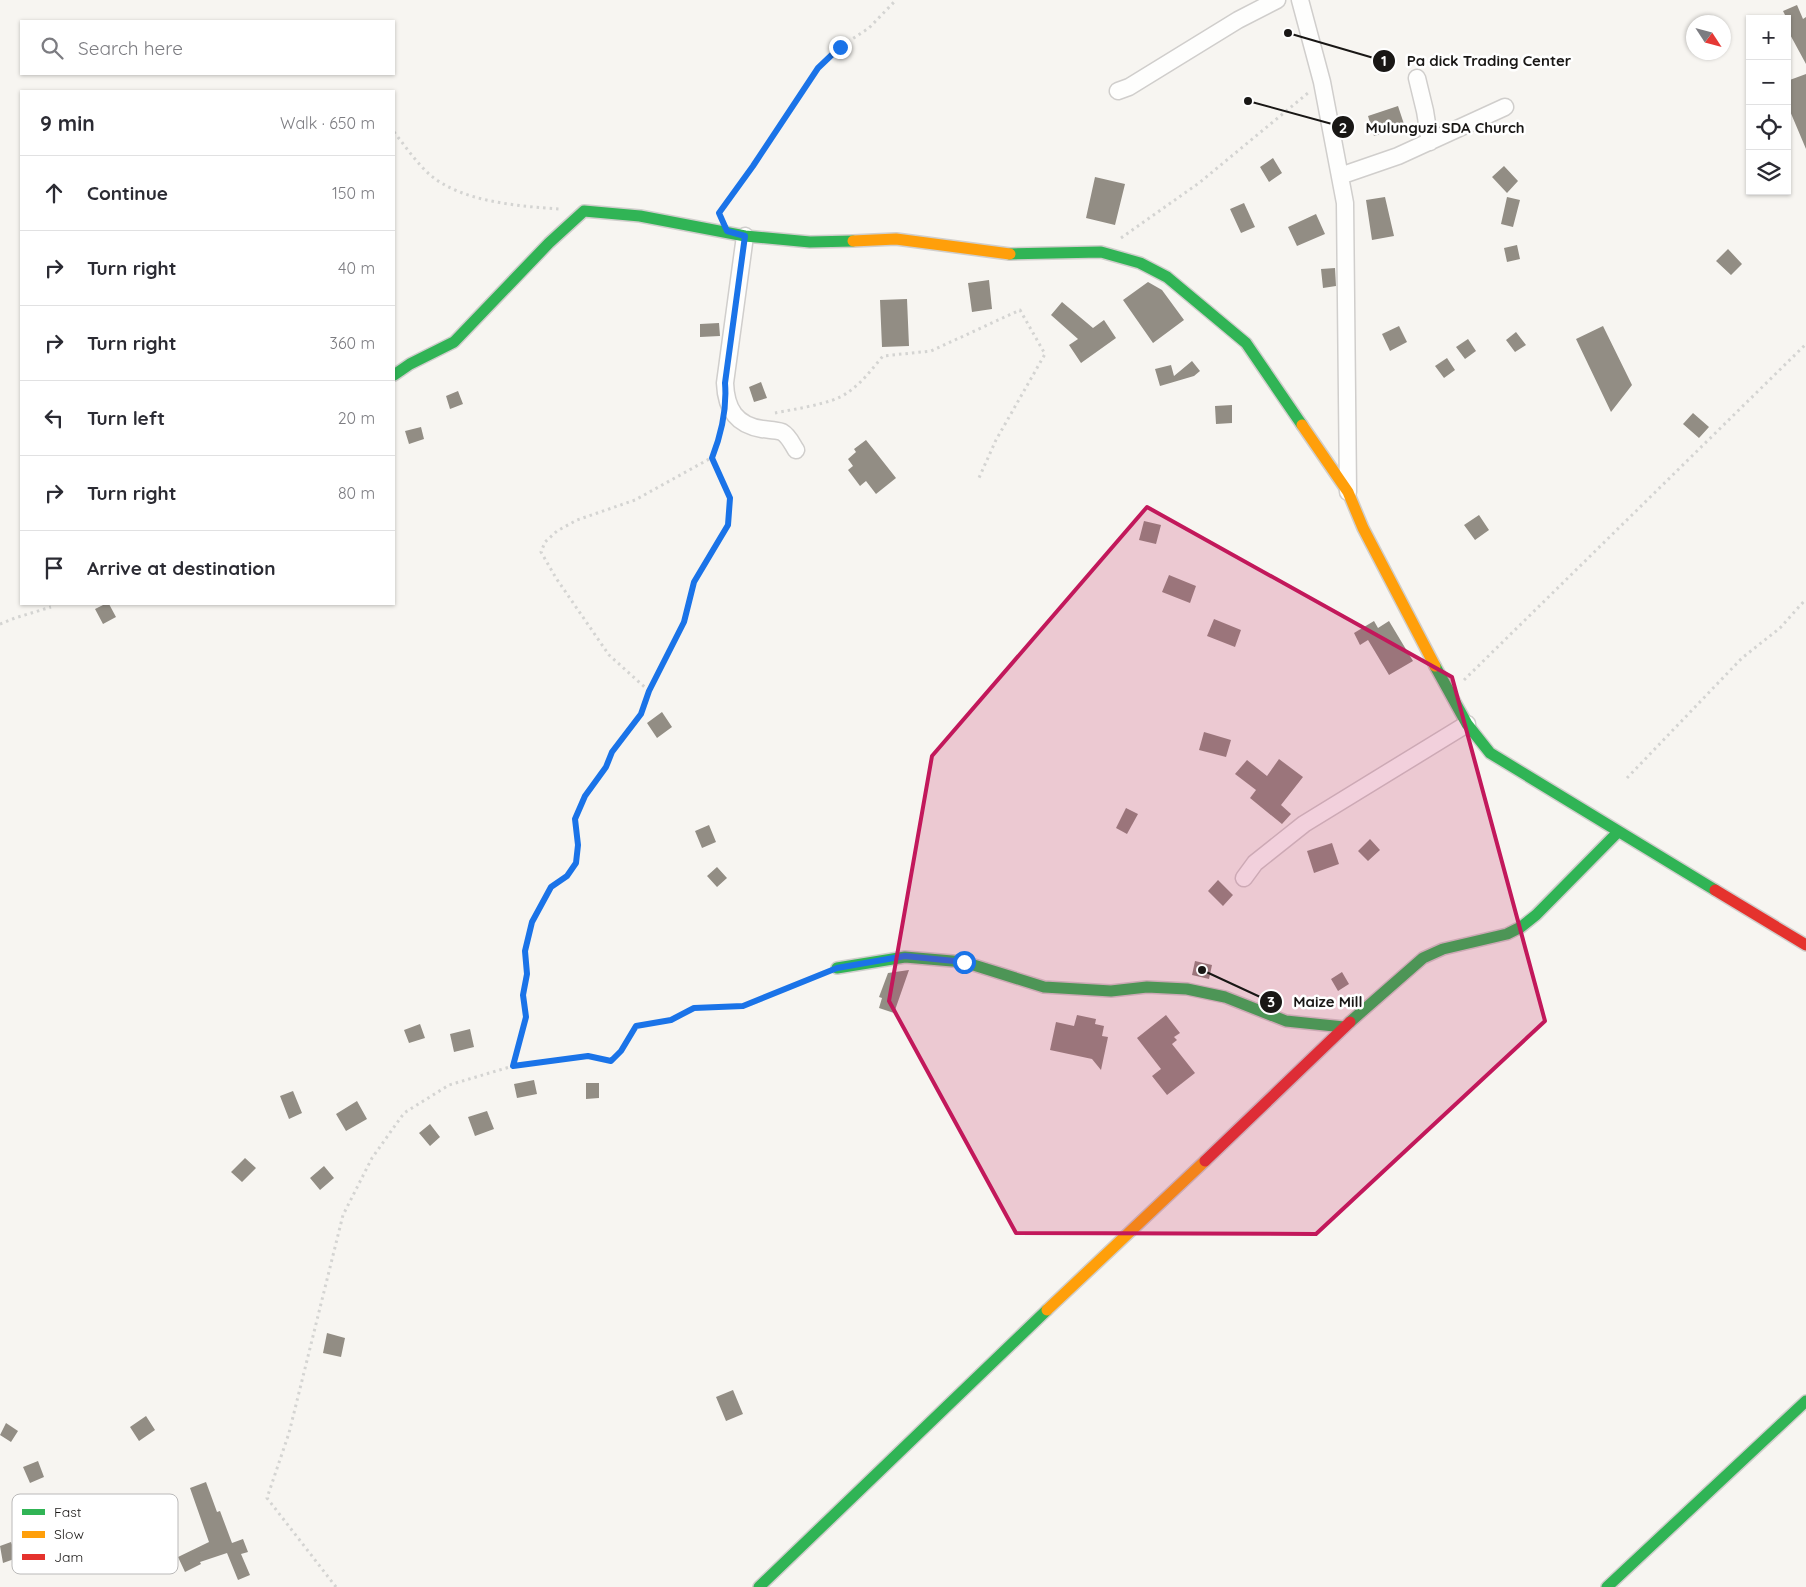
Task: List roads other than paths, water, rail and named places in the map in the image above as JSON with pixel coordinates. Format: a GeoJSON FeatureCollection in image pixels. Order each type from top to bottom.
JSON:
{"type":"FeatureCollection","features":[{"type":"Feature","properties":{"kind":"street"},"geometry":{"type":"LineString","coordinates":[[1118,91],[1238,20],[1277,0]]}},
{"type":"Feature","properties":{"kind":"street"},"geometry":{"type":"LineString","coordinates":[[1300,0],[1322,82],[1345,203],[1348,492]]}},
{"type":"Feature","properties":{"kind":"street"},"geometry":{"type":"LineString","coordinates":[[1417,78],[1430,142]]}},
{"type":"Feature","properties":{"kind":"street"},"geometry":{"type":"LineString","coordinates":[[1340,176],[1430,142],[1505,107]]}},
{"type":"Feature","properties":{"kind":"street"},"geometry":{"type":"LineString","coordinates":[[395,374],[410,364],[454,342],[549,243],[584,211],[640,216],[727,231],[745,236],[810,242],[896,239],[1021,255],[1101,252],[1140,263],[1167,276],[1246,343],[1348,492],[1363,528],[1450,694],[1467,724],[1490,753],[1806,946]]}},
{"type":"Feature","properties":{"kind":"street"},"geometry":{"type":"LineString","coordinates":[[745,236],[725,383],[729,409],[738,420],[749,426],[783,433],[789,438],[796,450]]}},
{"type":"Feature","properties":{"kind":"street"},"geometry":{"type":"LineString","coordinates":[[1244,878],[1255,863],[1304,824],[1467,724]]}},
{"type":"Feature","properties":{"kind":"street"},"geometry":{"type":"LineString","coordinates":[[758,1587],[924,1426],[1239,1129],[1344,1027],[1423,958],[1443,949],[1507,934],[1521,927],[1536,915],[1618,832]]}},
{"type":"Feature","properties":{"kind":"street"},"geometry":{"type":"LineString","coordinates":[[837,968],[905,956],[964,962],[1044,987],[1111,991],[1147,987],[1187,989],[1225,997],[1286,1020],[1344,1027]]}},
{"type":"Feature","properties":{"kind":"street"},"geometry":{"type":"LineString","coordinates":[[1607,1587],[1806,1401]]}},
{"type":"Feature","properties":{"kind":"place","name":"Pa dick Trading Center"},"geometry":{"type":"Point","coordinates":[1288,33]}},
{"type":"Feature","properties":{"kind":"place","name":"Mulunguzi SDA Church"},"geometry":{"type":"Point","coordinates":[1248,101]}},
{"type":"Feature","properties":{"kind":"place","name":"Maize Mill"},"geometry":{"type":"Point","coordinates":[1202,970]}}]}
